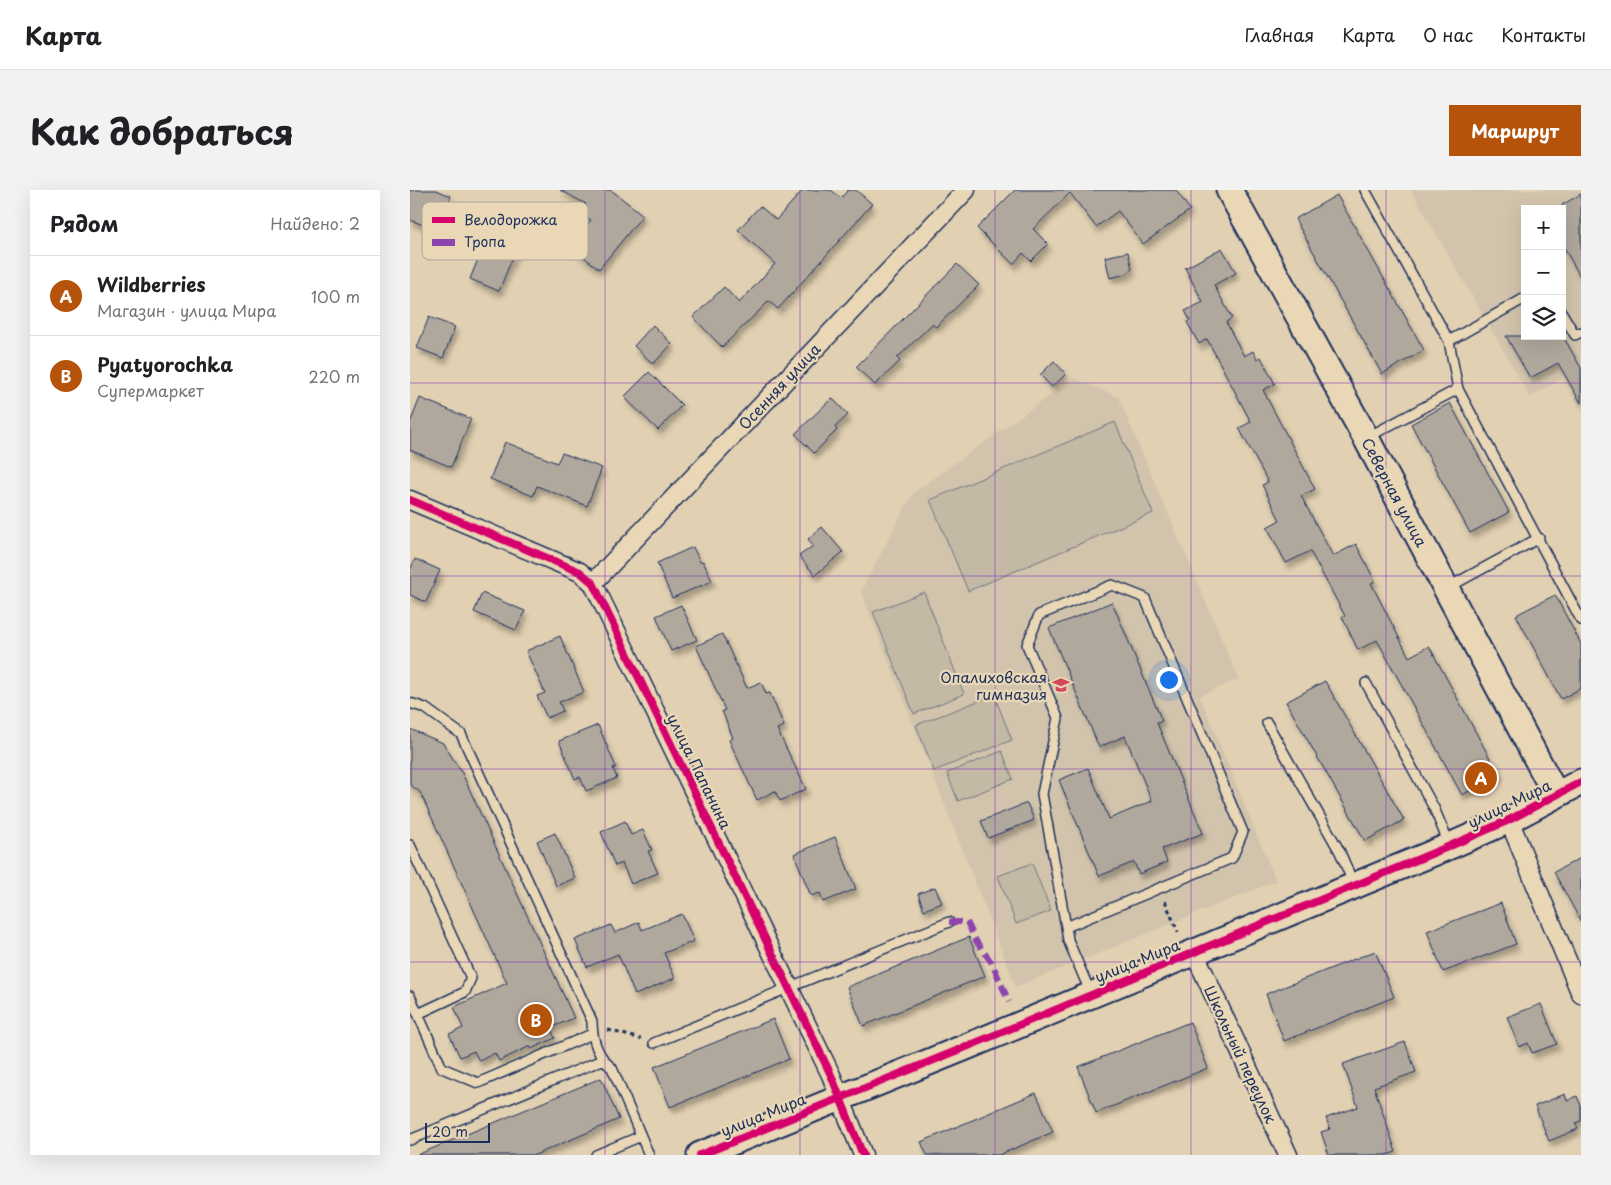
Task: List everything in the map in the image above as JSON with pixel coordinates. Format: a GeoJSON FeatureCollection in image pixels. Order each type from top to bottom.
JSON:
{"type":"FeatureCollection","features":[{"type":"Feature","properties":{"kind":"street","name":"Осенняя улица"},"geometry":{"type":"LineString","coordinates":[[593,583],[966,190]]}},
{"type":"Feature","properties":{"kind":"street","name":"Северная улица"},"geometry":{"type":"LineString","coordinates":[[1230,190],[1366,438],[1556,796]]}},
{"type":"Feature","properties":{"kind":"street","name":"улица Папанина"},"geometry":{"type":"LineString","coordinates":[[410,500],[580,572],[593,583],[790,987],[840,1097],[863,1155]]}},
{"type":"Feature","properties":{"kind":"street","name":"улица Мира"},"geometry":{"type":"LineString","coordinates":[[700,1155],[1450,846],[1509,820],[1581,782]]}},
{"type":"Feature","properties":{"kind":"street"},"geometry":{"type":"LineString","coordinates":[[1509,820],[1581,994]]}},
{"type":"Feature","properties":{"kind":"street","name":"Школьный переулок"},"geometry":{"type":"LineString","coordinates":[[1194,952],[1288,1155]]}},
{"type":"Feature","properties":{"kind":"lane"},"geometry":{"type":"LineString","coordinates":[[1365,190],[1449,340],[1458,389],[1581,620]]}},
{"type":"Feature","properties":{"kind":"lane"},"geometry":{"type":"LineString","coordinates":[[1449,340],[1521,300]]}},
{"type":"Feature","properties":{"kind":"lane"},"geometry":{"type":"LineString","coordinates":[[1566,319],[1575,335],[1581,332]]}},
{"type":"Feature","properties":{"kind":"lane"},"geometry":{"type":"LineString","coordinates":[[1366,438],[1458,389]]}},
{"type":"Feature","properties":{"kind":"lane"},"geometry":{"type":"LineString","coordinates":[[1447,589],[1539,538]]}},
{"type":"Feature","properties":{"kind":"lane"},"geometry":{"type":"LineString","coordinates":[[1066,927],[1232,858],[1243,832],[1145,598],[1112,585],[1039,615],[1027,645],[1058,718],[1042,794],[1068,940],[1091,994]]}},
{"type":"Feature","properties":{"kind":"lane"},"geometry":{"type":"LineString","coordinates":[[1366,684],[1434,808],[1450,846]]}},
{"type":"Feature","properties":{"kind":"lane"},"geometry":{"type":"LineString","coordinates":[[410,703],[425,708],[461,734],[592,1021],[592,1030],[602,1060],[612,1068],[649,1155]]}},
{"type":"Feature","properties":{"kind":"lane"},"geometry":{"type":"LineString","coordinates":[[1267,723],[1340,852],[1354,886]]}},
{"type":"Feature","properties":{"kind":"lane"},"geometry":{"type":"LineString","coordinates":[[410,845],[470,978],[465,992],[418,1014]]}},
{"type":"Feature","properties":{"kind":"lane"},"geometry":{"type":"LineString","coordinates":[[654,1042],[949,922]]}},
{"type":"Feature","properties":{"kind":"lane"},"geometry":{"type":"LineString","coordinates":[[410,996],[442,1068],[478,1083],[592,1030]]}},
{"type":"Feature","properties":{"kind":"lane"},"geometry":{"type":"LineString","coordinates":[[410,1140],[602,1060]]}},
{"type":"Feature","properties":{"kind":"lane"},"geometry":{"type":"LineString","coordinates":[[596,1155],[641,1136]]}},
{"type":"Feature","properties":{"kind":"path"},"geometry":{"type":"LineString","coordinates":[[592,1030],[654,1042]]}},
{"type":"Feature","properties":{"kind":"shaded area"},"geometry":{"type":"Polygon","coordinates":[[[1411,190],[1581,190],[1581,407],[1564,378],[1530,397],[1411,190]]]}},
{"type":"Feature","properties":{"kind":"shaded area","name":"Опалиховская гимназия"},"geometry":{"type":"Polygon","coordinates":[[[1074,378],[1118,397],[1239,679],[1200,696],[1276,881],[1016,987],[861,591],[913,493],[1074,378]]]}},
{"type":"Feature","properties":{"kind":"shaded area"},"geometry":{"type":"Polygon","coordinates":[[[1115,422],[1153,513],[968,591],[930,500],[1115,422]]]}},
{"type":"Feature","properties":{"kind":"shaded area"},"geometry":{"type":"Polygon","coordinates":[[[924,592],[964,694],[914,714],[873,612],[924,592]]]}},
{"type":"Feature","properties":{"kind":"shaded area"},"geometry":{"type":"Polygon","coordinates":[[[994,695],[1012,740],[934,771],[916,725],[994,695]]]}},
{"type":"Feature","properties":{"kind":"shaded area"},"geometry":{"type":"Polygon","coordinates":[[[1002,751],[1013,779],[958,801],[947,773],[1002,751]]]}},
{"type":"Feature","properties":{"kind":"shaded area"},"geometry":{"type":"Polygon","coordinates":[[[1032,863],[1051,911],[1016,924],[998,876],[1032,863]]]}},
{"type":"Feature","properties":{"kind":"building"},"geometry":{"type":"Polygon","coordinates":[[[410,190],[436,190],[451,196],[449,202],[422,202],[422,224],[410,220],[410,190]]]}},
{"type":"Feature","properties":{"kind":"building"},"geometry":{"type":"Polygon","coordinates":[[[560,190],[611,190],[643,215],[599,269],[588,260],[588,224],[591,220],[588,218],[588,202],[582,202],[560,190]]]}},
{"type":"Feature","properties":{"kind":"building"},"geometry":{"type":"Polygon","coordinates":[[[803,190],[831,190],[841,198],[848,190],[856,190],[872,204],[778,309],[769,301],[722,347],[693,317],[724,287],[739,303],[775,264],[738,230],[760,206],[776,220],[803,190]]]}},
{"type":"Feature","properties":{"kind":"building"},"geometry":{"type":"Polygon","coordinates":[[[1015,190],[1176,190],[1190,210],[1143,244],[1118,211],[1096,227],[1070,193],[1033,229],[1048,244],[1031,261],[1023,253],[1013,264],[977,228],[1015,190]]]}},
{"type":"Feature","properties":{"kind":"building"},"geometry":{"type":"Polygon","coordinates":[[[1581,194],[1581,278],[1566,251],[1566,205],[1562,205],[1581,194]]]}},
{"type":"Feature","properties":{"kind":"building"},"geometry":{"type":"Polygon","coordinates":[[[1337,195],[1424,350],[1382,374],[1295,219],[1337,195]]]}},
{"type":"Feature","properties":{"kind":"building"},"geometry":{"type":"Polygon","coordinates":[[[1222,248],[1236,273],[1214,285],[1232,318],[1226,322],[1244,356],[1253,351],[1257,359],[1261,357],[1275,384],[1263,390],[1315,489],[1301,496],[1333,556],[1356,544],[1375,581],[1371,583],[1409,657],[1429,646],[1499,775],[1462,795],[1377,640],[1358,650],[1342,617],[1345,616],[1310,551],[1286,563],[1267,527],[1280,520],[1262,485],[1268,482],[1239,428],[1251,422],[1207,339],[1199,344],[1187,322],[1190,320],[1185,311],[1203,302],[1185,268],[1222,248]]]}},
{"type":"Feature","properties":{"kind":"building"},"geometry":{"type":"Polygon","coordinates":[[[1128,252],[1132,269],[1126,274],[1110,278],[1105,257],[1128,252]]]}},
{"type":"Feature","properties":{"kind":"building"},"geometry":{"type":"Polygon","coordinates":[[[478,260],[511,260],[499,291],[470,279],[478,260]]]}},
{"type":"Feature","properties":{"kind":"building"},"geometry":{"type":"Polygon","coordinates":[[[957,264],[979,285],[936,327],[932,324],[897,358],[900,361],[875,385],[856,367],[957,264]]]}},
{"type":"Feature","properties":{"kind":"building"},"geometry":{"type":"Polygon","coordinates":[[[429,317],[455,327],[443,358],[417,348],[429,317]]]}},
{"type":"Feature","properties":{"kind":"building"},"geometry":{"type":"Polygon","coordinates":[[[653,325],[672,344],[653,364],[634,346],[653,325]]]}},
{"type":"Feature","properties":{"kind":"building"},"geometry":{"type":"Polygon","coordinates":[[[1506,336],[1521,336],[1521,340],[1565,340],[1581,368],[1581,403],[1558,363],[1530,378],[1506,336]]]}},
{"type":"Feature","properties":{"kind":"building"},"geometry":{"type":"Polygon","coordinates":[[[1054,361],[1066,374],[1052,387],[1040,375],[1054,361]]]}},
{"type":"Feature","properties":{"kind":"building"},"geometry":{"type":"Polygon","coordinates":[[[649,372],[682,405],[658,430],[624,397],[649,372]]]}},
{"type":"Feature","properties":{"kind":"building"},"geometry":{"type":"Polygon","coordinates":[[[420,398],[471,419],[451,467],[410,450],[410,423],[420,398]]]}},
{"type":"Feature","properties":{"kind":"building"},"geometry":{"type":"Polygon","coordinates":[[[832,398],[848,415],[835,427],[837,430],[814,453],[795,434],[832,398]]]}},
{"type":"Feature","properties":{"kind":"building"},"geometry":{"type":"Polygon","coordinates":[[[1450,403],[1509,512],[1470,533],[1411,424],[1450,403]]]}},
{"type":"Feature","properties":{"kind":"building"},"geometry":{"type":"Polygon","coordinates":[[[505,442],[557,463],[562,453],[602,468],[587,506],[537,486],[533,496],[490,479],[505,442]]]}},
{"type":"Feature","properties":{"kind":"building"},"geometry":{"type":"Polygon","coordinates":[[[822,527],[843,552],[815,575],[799,556],[813,546],[808,539],[822,527]]]}},
{"type":"Feature","properties":{"kind":"building"},"geometry":{"type":"Polygon","coordinates":[[[693,547],[700,562],[703,561],[712,581],[672,598],[657,563],[693,547]]]}},
{"type":"Feature","properties":{"kind":"building"},"geometry":{"type":"Polygon","coordinates":[[[415,559],[440,570],[426,602],[410,595],[410,570],[415,559]]]}},
{"type":"Feature","properties":{"kind":"building"},"geometry":{"type":"Polygon","coordinates":[[[482,593],[525,611],[516,630],[474,612],[482,593]]]}},
{"type":"Feature","properties":{"kind":"building"},"geometry":{"type":"Polygon","coordinates":[[[1555,595],[1581,644],[1581,688],[1561,699],[1516,615],[1555,595]]]}},
{"type":"Feature","properties":{"kind":"building"},"geometry":{"type":"Polygon","coordinates":[[[1112,602],[1162,721],[1157,723],[1203,833],[1162,849],[1167,862],[1139,874],[1134,862],[1099,876],[1059,780],[1088,768],[1109,819],[1152,801],[1125,736],[1099,747],[1049,628],[1112,602]]]}},
{"type":"Feature","properties":{"kind":"building"},"geometry":{"type":"Polygon","coordinates":[[[681,605],[697,640],[671,651],[656,616],[681,605]]]}},
{"type":"Feature","properties":{"kind":"building"},"geometry":{"type":"Polygon","coordinates":[[[722,634],[747,688],[761,682],[766,694],[770,693],[784,726],[777,729],[806,789],[780,801],[775,791],[757,800],[729,740],[733,738],[722,711],[725,710],[696,646],[722,634]]]}},
{"type":"Feature","properties":{"kind":"building"},"geometry":{"type":"Polygon","coordinates":[[[560,636],[584,692],[559,702],[563,711],[547,718],[537,696],[545,693],[526,651],[560,636]]]}},
{"type":"Feature","properties":{"kind":"building"},"geometry":{"type":"Polygon","coordinates":[[[1325,681],[1404,820],[1365,841],[1286,702],[1325,681]]]}},
{"type":"Feature","properties":{"kind":"building"},"geometry":{"type":"Polygon","coordinates":[[[598,725],[616,767],[613,768],[617,778],[586,791],[580,777],[575,779],[559,741],[598,725]]]}},
{"type":"Feature","properties":{"kind":"building"},"geometry":{"type":"Polygon","coordinates":[[[410,729],[443,743],[462,773],[574,1018],[550,1028],[555,1038],[531,1049],[530,1046],[499,1061],[495,1053],[479,1061],[474,1051],[460,1057],[449,1034],[463,1028],[454,1007],[507,983],[420,792],[410,785],[410,729]]]}},
{"type":"Feature","properties":{"kind":"building"},"geometry":{"type":"Polygon","coordinates":[[[1027,803],[1034,820],[988,838],[981,821],[1027,803]]]}},
{"type":"Feature","properties":{"kind":"building"},"geometry":{"type":"Polygon","coordinates":[[[625,821],[631,835],[643,830],[652,850],[648,851],[658,873],[631,884],[622,863],[615,866],[601,832],[625,821]]]}},
{"type":"Feature","properties":{"kind":"building"},"geometry":{"type":"Polygon","coordinates":[[[555,833],[575,878],[556,886],[537,841],[555,833]]]}},
{"type":"Feature","properties":{"kind":"building"},"geometry":{"type":"Polygon","coordinates":[[[835,837],[856,889],[823,902],[820,893],[811,896],[794,854],[835,837]]]}},
{"type":"Feature","properties":{"kind":"building"},"geometry":{"type":"Polygon","coordinates":[[[1581,858],[1581,922],[1554,872],[1581,858]]]}},
{"type":"Feature","properties":{"kind":"building"},"geometry":{"type":"Polygon","coordinates":[[[935,887],[942,903],[924,910],[918,894],[935,887]]]}},
{"type":"Feature","properties":{"kind":"building"},"geometry":{"type":"Polygon","coordinates":[[[1501,903],[1516,944],[1443,972],[1427,931],[1501,903]]]}},
{"type":"Feature","properties":{"kind":"building"},"geometry":{"type":"Polygon","coordinates":[[[682,914],[694,941],[664,953],[675,978],[635,995],[618,954],[587,967],[575,940],[611,925],[615,933],[639,922],[642,930],[682,914]]]}},
{"type":"Feature","properties":{"kind":"building"},"geometry":{"type":"Polygon","coordinates":[[[969,937],[985,976],[863,1026],[847,987],[969,937]]]}},
{"type":"Feature","properties":{"kind":"building"},"geometry":{"type":"Polygon","coordinates":[[[1375,951],[1394,997],[1284,1041],[1266,994],[1375,951]]]}},
{"type":"Feature","properties":{"kind":"building"},"geometry":{"type":"Polygon","coordinates":[[[1541,1004],[1557,1044],[1532,1053],[1528,1043],[1519,1047],[1507,1017],[1541,1004]]]}},
{"type":"Feature","properties":{"kind":"building"},"geometry":{"type":"Polygon","coordinates":[[[773,1019],[789,1059],[670,1107],[654,1067],[773,1019]]]}},
{"type":"Feature","properties":{"kind":"building"},"geometry":{"type":"Polygon","coordinates":[[[1190,1022],[1208,1068],[1096,1113],[1078,1067],[1190,1022]]]}},
{"type":"Feature","properties":{"kind":"building"},"geometry":{"type":"Polygon","coordinates":[[[1405,1042],[1416,1072],[1374,1087],[1396,1152],[1386,1155],[1329,1155],[1321,1132],[1330,1129],[1326,1118],[1358,1107],[1343,1064],[1405,1042]]]}},
{"type":"Feature","properties":{"kind":"building"},"geometry":{"type":"Polygon","coordinates":[[[601,1078],[619,1119],[535,1155],[417,1155],[601,1078]]]}},
{"type":"Feature","properties":{"kind":"building"},"geometry":{"type":"Polygon","coordinates":[[[1036,1093],[1053,1132],[999,1155],[927,1155],[921,1142],[1036,1093]]]}},
{"type":"Feature","properties":{"kind":"building"},"geometry":{"type":"Polygon","coordinates":[[[1565,1094],[1567,1101],[1577,1096],[1581,1106],[1581,1121],[1575,1123],[1578,1129],[1549,1141],[1535,1106],[1565,1094]]]}},
{"type":"Feature","properties":{"kind":"marked path"},"geometry":{"type":"LineString","coordinates":[[949,922],[967,922],[976,941],[992,963],[1009,1002]]}},
{"type":"Feature","properties":{"kind":"cycle path"},"geometry":{"type":"LineString","coordinates":[[410,500],[580,572],[593,583],[831,1075],[863,1155]]}},
{"type":"Feature","properties":{"kind":"cycle path"},"geometry":{"type":"LineString","coordinates":[[700,1155],[1450,846],[1509,820],[1581,782]]}},
{"type":"Feature","properties":{"kind":"place","name":"Опалиховская гимназия"},"geometry":{"type":"Point","coordinates":[1061,685]}},
{"type":"Feature","properties":{"kind":"place","name":"Wildberries"},"geometry":{"type":"Point","coordinates":[1481,778]}},
{"type":"Feature","properties":{"kind":"place","name":"Pyatyorochka"},"geometry":{"type":"Point","coordinates":[536,1020]}}]}
